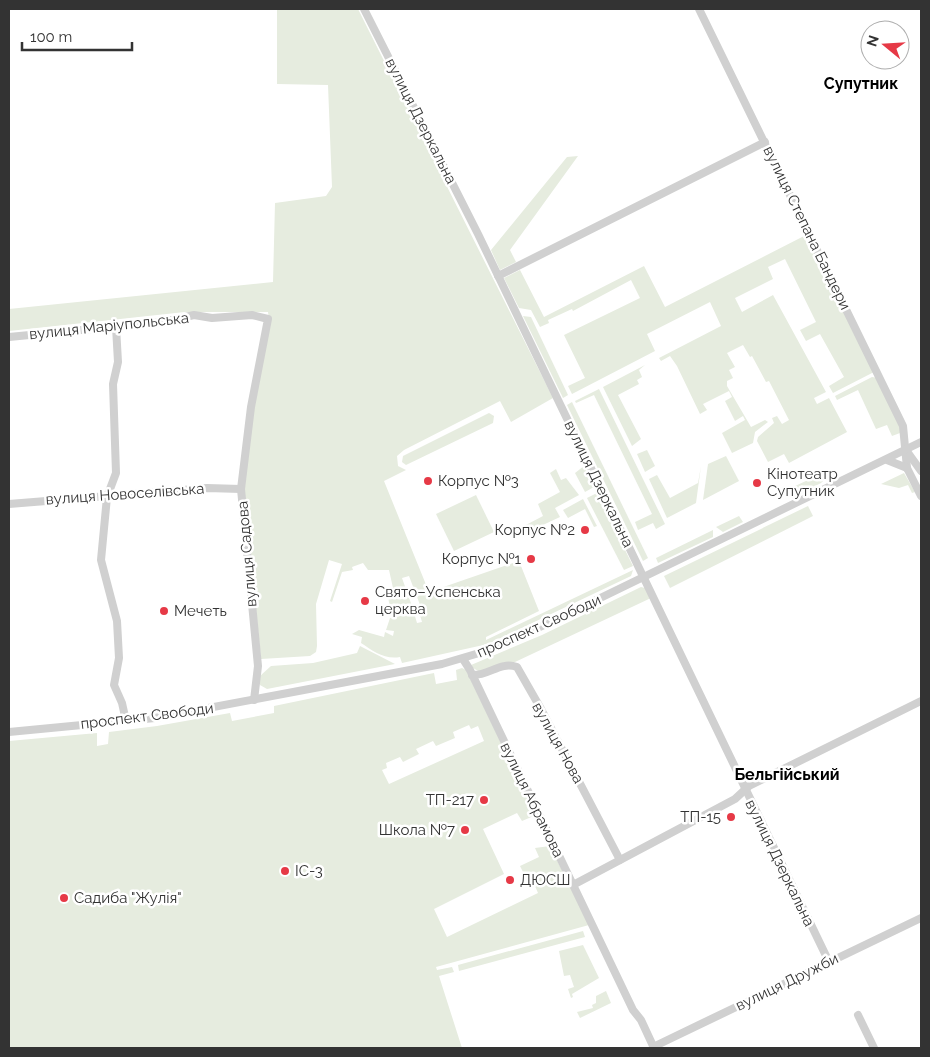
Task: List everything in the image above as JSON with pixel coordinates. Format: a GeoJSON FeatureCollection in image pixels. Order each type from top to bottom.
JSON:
{"type":"FeatureCollection","features":[{"type":"Feature","properties":{"kind":"street","name":"вулиця Дзеркальна"},"geometry":{"type":"LineString","coordinates":[[364,9],[498,276],[829,962]]}},
{"type":"Feature","properties":{"kind":"street","name":"вулиця Степана Бандери"},"geometry":{"type":"LineString","coordinates":[[700,9],[903,426],[907,468]]}},
{"type":"Feature","properties":{"kind":"street"},"geometry":{"type":"LineString","coordinates":[[498,276],[765,142]]}},
{"type":"Feature","properties":{"kind":"street","name":"вулиця Маріупольська"},"geometry":{"type":"LineString","coordinates":[[9,336],[164,322],[194,315],[200,318],[212,318],[252,315],[268,319]]}},
{"type":"Feature","properties":{"kind":"street","name":"вулиця Садова"},"geometry":{"type":"LineString","coordinates":[[254,700],[258,666],[241,490],[251,407],[268,319]]}},
{"type":"Feature","properties":{"kind":"street"},"geometry":{"type":"LineString","coordinates":[[116,327],[118,362],[113,384],[113,430],[117,459],[114,481],[108,496],[101,539],[101,560],[117,621],[119,658],[114,685],[122,703],[126,721]]}},
{"type":"Feature","properties":{"kind":"street"},"geometry":{"type":"LineString","coordinates":[[917,462],[921,444]]}},
{"type":"Feature","properties":{"kind":"street","name":"проспект Свободи"},"geometry":{"type":"LineString","coordinates":[[9,732],[155,718],[462,659],[486,651],[536,629],[921,444]]}},
{"type":"Feature","properties":{"kind":"street"},"geometry":{"type":"LineString","coordinates":[[906,450],[917,462],[921,471]]}},
{"type":"Feature","properties":{"kind":"street"},"geometry":{"type":"LineString","coordinates":[[887,460],[907,468],[921,496]]}},
{"type":"Feature","properties":{"kind":"street","name":"вулиця Новоселівська"},"geometry":{"type":"LineString","coordinates":[[9,504],[207,488],[241,490]]}},
{"type":"Feature","properties":{"kind":"street","name":"вулиця Абрамова"},"geometry":{"type":"LineString","coordinates":[[462,659],[472,675],[654,1048]]}},
{"type":"Feature","properties":{"kind":"street","name":"вулиця Нова"},"geometry":{"type":"LineString","coordinates":[[472,675],[480,675],[504,665],[517,667],[620,860]]}},
{"type":"Feature","properties":{"kind":"street"},"geometry":{"type":"LineString","coordinates":[[573,885],[736,799],[745,790],[921,701]]}},
{"type":"Feature","properties":{"kind":"street","name":"вулиця Дружби"},"geometry":{"type":"LineString","coordinates":[[654,1048],[921,918]]}},
{"type":"Feature","properties":{"kind":"street"},"geometry":{"type":"LineString","coordinates":[[858,1015],[874,1048]]}},
{"type":"Feature","properties":{"kind":"shaded area"},"geometry":{"type":"Polygon","coordinates":[[[277,9],[358,9],[553,398],[511,422],[500,401],[404,450],[397,456],[398,466],[406,470],[384,481],[429,592],[519,561],[539,611],[486,637],[486,640],[633,570],[631,576],[488,644],[402,663],[400,657],[384,656],[375,652],[361,643],[362,637],[352,634],[359,630],[384,637],[385,632],[393,636],[394,631],[386,630],[390,618],[414,613],[417,623],[422,622],[419,612],[422,610],[409,576],[402,578],[413,609],[391,613],[388,597],[393,588],[389,570],[368,570],[363,563],[352,567],[353,570],[342,572],[332,602],[330,601],[342,564],[329,560],[316,604],[316,652],[310,656],[261,659],[244,491],[254,408],[269,320],[268,312],[185,312],[9,331],[9,309],[273,282],[275,203],[326,196],[332,187],[328,85],[277,84],[277,9]]]}},
{"type":"Feature","properties":{"kind":"shaded area"},"geometry":{"type":"Polygon","coordinates":[[[578,156],[510,250],[516,262],[500,270],[491,250],[567,157],[578,156]]]}},
{"type":"Feature","properties":{"kind":"shaded area"},"geometry":{"type":"Polygon","coordinates":[[[806,235],[874,372],[833,393],[829,386],[844,377],[820,334],[806,341],[800,330],[816,322],[785,259],[768,267],[773,279],[735,298],[742,312],[773,295],[826,392],[814,398],[817,404],[829,398],[847,432],[789,463],[784,454],[768,462],[757,441],[758,437],[774,423],[772,418],[777,416],[782,424],[789,420],[769,381],[766,382],[752,356],[750,357],[743,345],[727,353],[735,367],[729,370],[733,378],[727,381],[727,386],[751,427],[765,420],[768,422],[755,432],[753,443],[732,453],[722,433],[745,420],[743,416],[735,421],[725,401],[732,397],[729,391],[703,404],[707,410],[700,414],[677,366],[670,356],[661,361],[659,358],[721,326],[710,302],[647,334],[655,351],[572,394],[568,386],[585,378],[564,335],[640,298],[631,280],[573,311],[572,309],[548,320],[549,323],[540,327],[531,310],[519,308],[504,278],[520,270],[544,317],[644,266],[665,307],[806,235]]]}},
{"type":"Feature","properties":{"kind":"shaded area"},"geometry":{"type":"Polygon","coordinates":[[[523,316],[531,317],[568,395],[563,398],[523,316]]]}},
{"type":"Feature","properties":{"kind":"shaded area"},"geometry":{"type":"Polygon","coordinates":[[[645,365],[639,370],[642,377],[637,380],[639,384],[618,395],[641,439],[632,446],[603,387],[645,365]]]}},
{"type":"Feature","properties":{"kind":"shaded area"},"geometry":{"type":"Polygon","coordinates":[[[872,377],[878,378],[900,427],[900,433],[892,436],[887,425],[876,429],[858,390],[837,400],[835,396],[872,377]]]}},
{"type":"Feature","properties":{"kind":"shaded area"},"geometry":{"type":"Polygon","coordinates":[[[599,389],[665,524],[656,529],[653,523],[638,530],[635,522],[652,514],[594,395],[576,403],[575,401],[599,389]]]}},
{"type":"Feature","properties":{"kind":"shaded area"},"geometry":{"type":"Polygon","coordinates":[[[572,402],[648,558],[643,561],[567,405],[572,402]]]}},
{"type":"Feature","properties":{"kind":"shaded area"},"geometry":{"type":"Polygon","coordinates":[[[489,413],[494,416],[493,423],[406,465],[402,462],[403,456],[489,413]]]}},
{"type":"Feature","properties":{"kind":"shaded area"},"geometry":{"type":"Polygon","coordinates":[[[647,450],[655,466],[645,472],[637,454],[647,450]]]}},
{"type":"Feature","properties":{"kind":"shaded area"},"geometry":{"type":"Polygon","coordinates":[[[726,456],[739,481],[703,500],[708,464],[726,456]]]}},
{"type":"Feature","properties":{"kind":"shaded area"},"geometry":{"type":"Polygon","coordinates":[[[584,466],[594,487],[585,492],[575,473],[584,466]]]}},
{"type":"Feature","properties":{"kind":"shaded area"},"geometry":{"type":"Polygon","coordinates":[[[701,466],[696,503],[667,518],[649,479],[657,475],[670,498],[698,483],[701,466]]]}},
{"type":"Feature","properties":{"kind":"shaded area"},"geometry":{"type":"Polygon","coordinates":[[[556,469],[561,480],[566,478],[579,495],[555,508],[560,517],[530,531],[524,526],[543,516],[538,504],[560,492],[550,473],[556,469]]]}},
{"type":"Feature","properties":{"kind":"shaded area"},"geometry":{"type":"Polygon","coordinates":[[[823,473],[826,478],[821,483],[797,495],[793,487],[823,473]]]}},
{"type":"Feature","properties":{"kind":"shaded area"},"geometry":{"type":"Polygon","coordinates":[[[904,473],[915,492],[912,493],[908,485],[899,488],[881,484],[904,473]]]}},
{"type":"Feature","properties":{"kind":"shaded area"},"geometry":{"type":"Polygon","coordinates":[[[597,493],[633,566],[624,570],[587,498],[597,493]]]}},
{"type":"Feature","properties":{"kind":"shaded area"},"geometry":{"type":"Polygon","coordinates":[[[476,495],[494,532],[454,551],[436,514],[476,495]]]}},
{"type":"Feature","properties":{"kind":"shaded area"},"geometry":{"type":"Polygon","coordinates":[[[583,499],[597,526],[594,527],[585,509],[568,518],[563,510],[583,499]]]}},
{"type":"Feature","properties":{"kind":"shaded area"},"geometry":{"type":"Polygon","coordinates":[[[808,506],[813,516],[670,588],[664,576],[808,506]]]}},
{"type":"Feature","properties":{"kind":"shaded area"},"geometry":{"type":"Polygon","coordinates":[[[739,516],[743,522],[723,532],[716,527],[739,516]]]}},
{"type":"Feature","properties":{"kind":"shaded area"},"geometry":{"type":"Polygon","coordinates":[[[713,530],[713,537],[658,563],[656,558],[713,530]]]}},
{"type":"Feature","properties":{"kind":"shaded area"},"geometry":{"type":"Polygon","coordinates":[[[641,587],[645,588],[651,598],[515,662],[507,662],[480,672],[471,665],[542,635],[641,587]]]}},
{"type":"Feature","properties":{"kind":"shaded area"},"geometry":{"type":"Polygon","coordinates":[[[360,646],[395,664],[267,689],[260,685],[260,676],[271,666],[313,663],[357,653],[360,646]]]}},
{"type":"Feature","properties":{"kind":"shaded area"},"geometry":{"type":"Polygon","coordinates":[[[462,668],[466,670],[536,815],[522,821],[517,813],[483,829],[504,874],[434,909],[447,937],[538,893],[535,886],[531,888],[520,866],[539,857],[535,848],[550,846],[589,925],[436,967],[437,970],[452,967],[454,972],[439,976],[462,1048],[9,1048],[9,741],[97,733],[97,746],[108,744],[109,732],[157,726],[230,713],[232,721],[274,713],[274,706],[434,673],[436,684],[457,680],[456,670],[462,668]],[[469,725],[453,732],[455,738],[436,746],[433,741],[416,749],[419,754],[403,762],[400,757],[386,763],[387,768],[382,770],[389,784],[484,741],[478,726],[471,729],[469,725]]]}},
{"type":"Feature","properties":{"kind":"shaded area"},"geometry":{"type":"Polygon","coordinates":[[[583,931],[585,937],[459,971],[458,965],[583,931]]]}},
{"type":"Feature","properties":{"kind":"shaded area"},"geometry":{"type":"Polygon","coordinates":[[[583,945],[599,978],[572,994],[573,997],[571,998],[568,989],[574,987],[570,975],[564,976],[559,951],[583,945]]]}},
{"type":"Feature","properties":{"kind":"shaded area"},"geometry":{"type":"Polygon","coordinates":[[[606,991],[611,1003],[580,1018],[577,1012],[593,1008],[592,1005],[596,1003],[596,996],[606,991]]]}},
{"type":"Feature","properties":{"kind":"place","name":"Корпус №3"},"geometry":{"type":"Point","coordinates":[428,481]}},
{"type":"Feature","properties":{"kind":"place","name":"Кінотеатр Супутник"},"geometry":{"type":"Point","coordinates":[757,483]}},
{"type":"Feature","properties":{"kind":"place","name":"Корпус №2"},"geometry":{"type":"Point","coordinates":[585,530]}},
{"type":"Feature","properties":{"kind":"place","name":"Корпус №1"},"geometry":{"type":"Point","coordinates":[531,559]}},
{"type":"Feature","properties":{"kind":"place","name":"Свято–Успенська церква"},"geometry":{"type":"Point","coordinates":[365,601]}},
{"type":"Feature","properties":{"kind":"place","name":"Мечеть"},"geometry":{"type":"Point","coordinates":[164,611]}},
{"type":"Feature","properties":{"kind":"place","name":"ТП-217"},"geometry":{"type":"Point","coordinates":[484,800]}},
{"type":"Feature","properties":{"kind":"place","name":"ТП-15"},"geometry":{"type":"Point","coordinates":[731,817]}},
{"type":"Feature","properties":{"kind":"place","name":"Школа №7"},"geometry":{"type":"Point","coordinates":[465,830]}},
{"type":"Feature","properties":{"kind":"place","name":"ІС-3"},"geometry":{"type":"Point","coordinates":[285,871]}},
{"type":"Feature","properties":{"kind":"place","name":"ДЮСШ"},"geometry":{"type":"Point","coordinates":[510,880]}},
{"type":"Feature","properties":{"kind":"place","name":"Садиба \"Жулія\""},"geometry":{"type":"Point","coordinates":[64,898]}},
{"type":"Feature","properties":{"kind":"district","name":"Супутник"},"geometry":{"type":"Point","coordinates":[861,83]}},
{"type":"Feature","properties":{"kind":"district","name":"Бельгійський"},"geometry":{"type":"Point","coordinates":[787,774]}}]}
